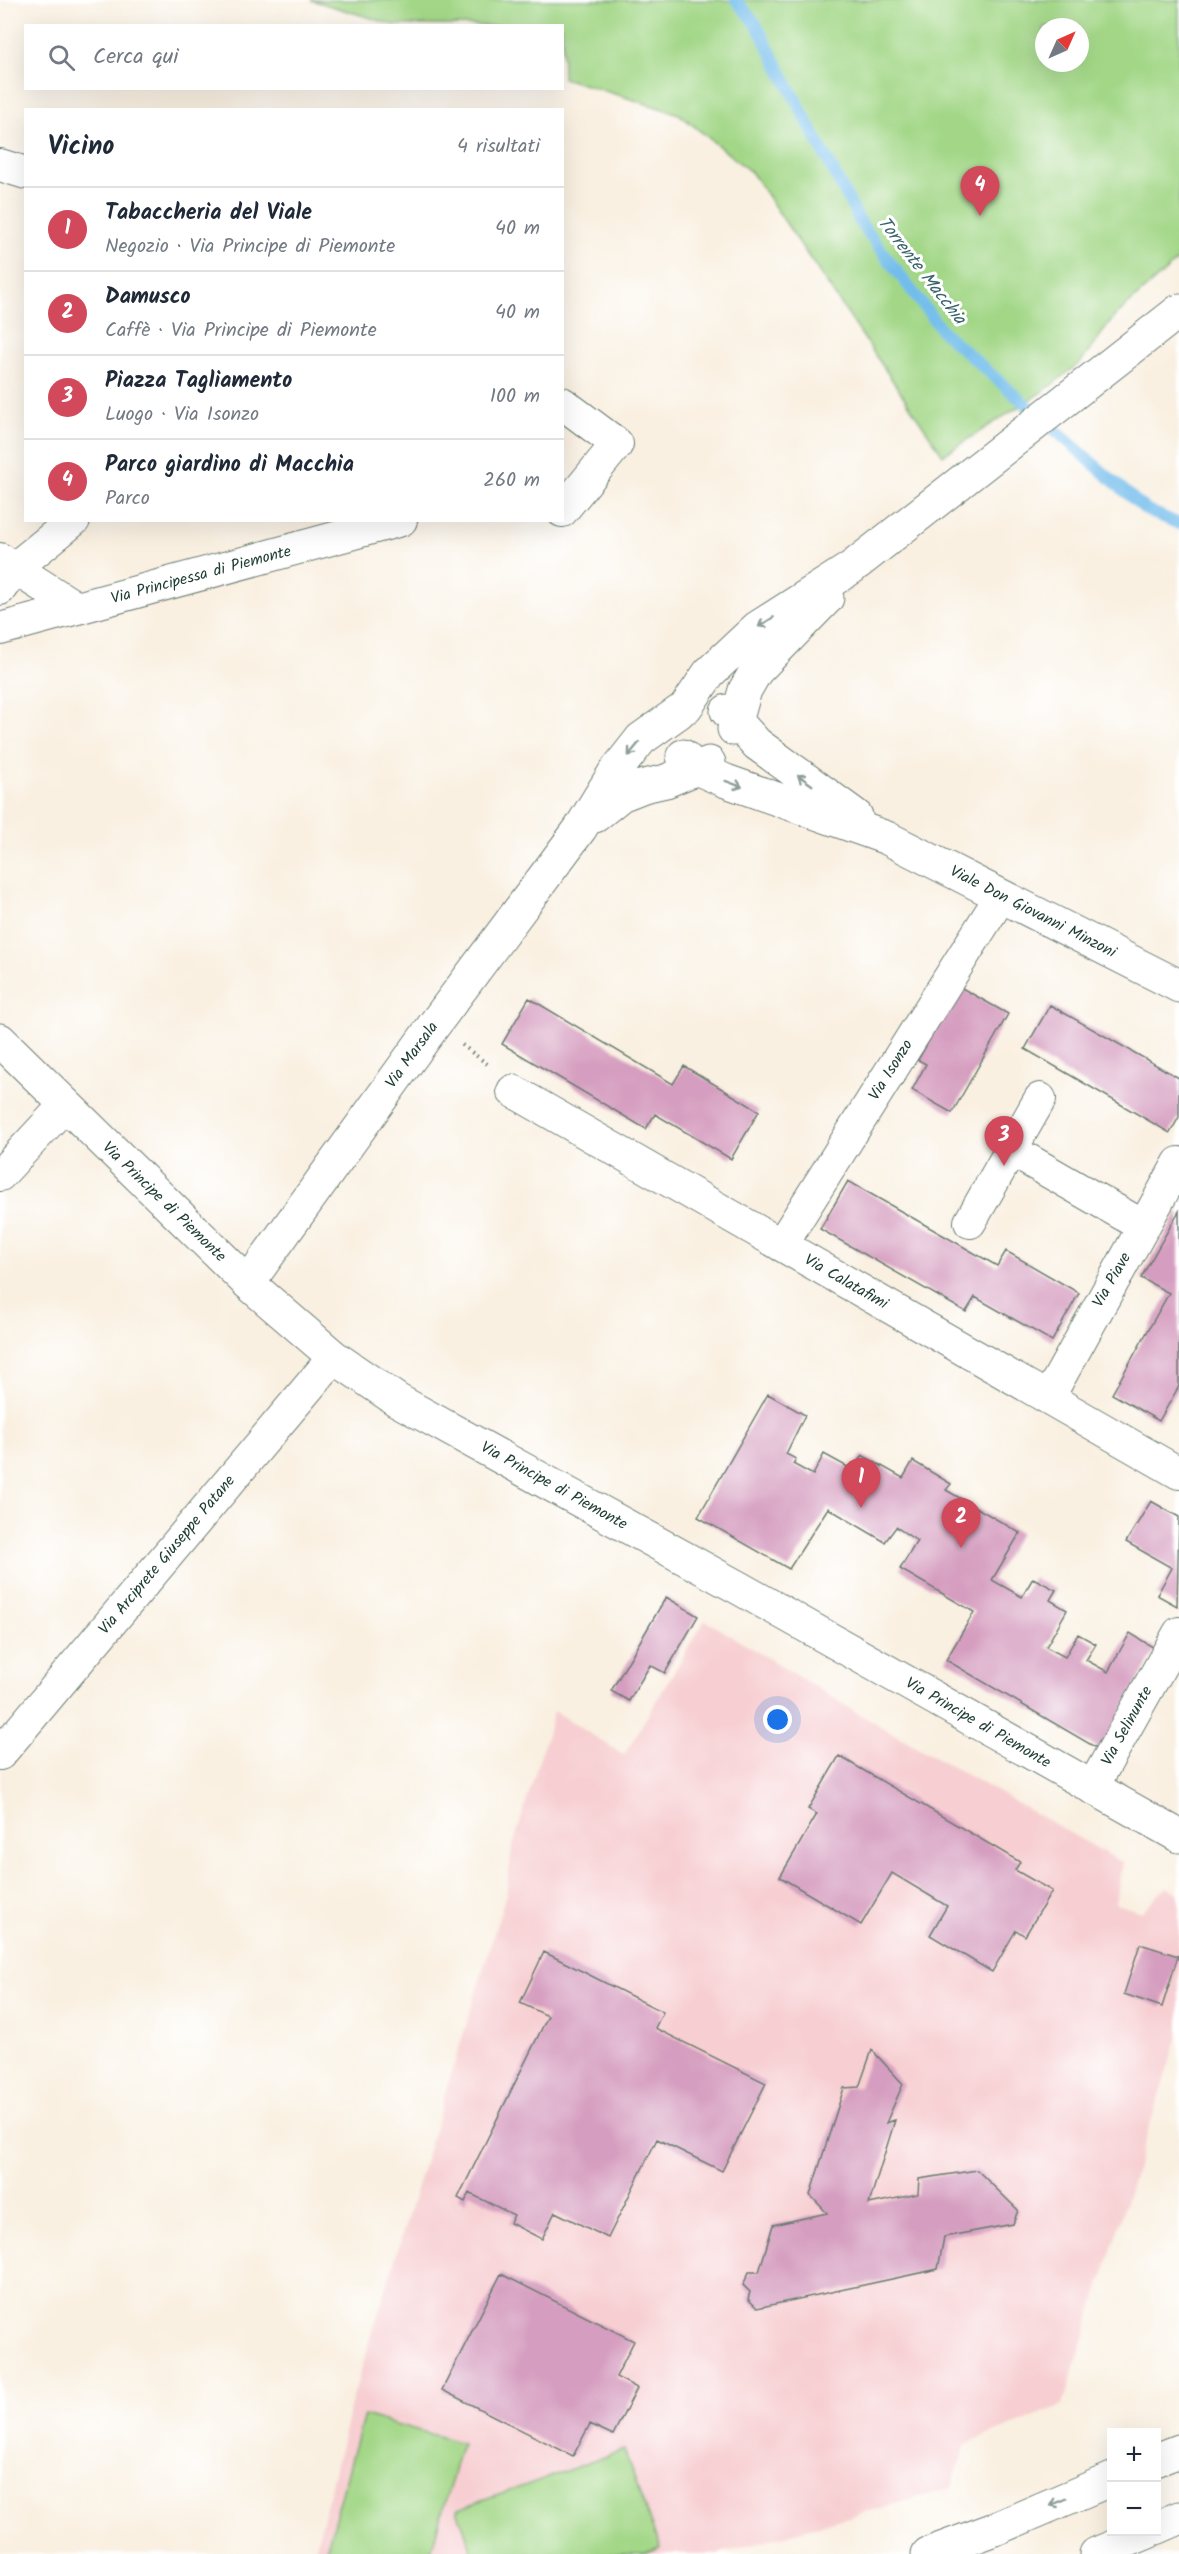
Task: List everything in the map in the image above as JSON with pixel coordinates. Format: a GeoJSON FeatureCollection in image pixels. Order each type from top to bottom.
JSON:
{"type":"FeatureCollection","features":[{"type":"Feature","properties":{"kind":"main road"},"geometry":{"type":"LineString","coordinates":[[887,838],[696,762],[672,735],[673,726],[682,709],[709,673],[757,628],[851,568],[1179,311]]}},
{"type":"Feature","properties":{"kind":"main road"},"geometry":{"type":"LineString","coordinates":[[580,829],[621,795],[666,781],[696,762],[720,759],[729,751],[734,741],[733,720],[745,690],[756,671],[818,610],[851,568]]}},
{"type":"Feature","properties":{"kind":"main road"},"geometry":{"type":"LineString","coordinates":[[580,829],[615,772],[642,739],[682,709],[702,701],[711,702],[777,760],[887,838]]}},
{"type":"Feature","properties":{"kind":"main road","name":"Via Marsala"},"geometry":{"type":"LineString","coordinates":[[248,1283],[434,1025],[580,829]]}},
{"type":"Feature","properties":{"kind":"main road","name":"Viale Don Giovanni Minzoni"},"geometry":{"type":"LineString","coordinates":[[887,838],[1179,986]]}},
{"type":"Feature","properties":{"kind":"main road","name":"Via Principe di Piemonte"},"geometry":{"type":"LineString","coordinates":[[0,1040],[248,1283],[334,1357],[397,1400],[739,1588],[1179,1836]]}},
{"type":"Feature","properties":{"kind":"main road"},"geometry":{"type":"LineString","coordinates":[[1161,2458],[1179,2451]]}},
{"type":"Feature","properties":{"kind":"main road"},"geometry":{"type":"LineString","coordinates":[[928,2554],[995,2529],[1107,2481]]}},
{"type":"Feature","properties":{"kind":"main road"},"geometry":{"type":"LineString","coordinates":[[1161,2526],[1179,2518]]}},
{"type":"Feature","properties":{"kind":"main road"},"geometry":{"type":"LineString","coordinates":[[1096,2554],[1139,2536]]}},
{"type":"Feature","properties":{"kind":"street"},"geometry":{"type":"LineString","coordinates":[[0,165],[24,172]]}},
{"type":"Feature","properties":{"kind":"street"},"geometry":{"type":"LineString","coordinates":[[564,404],[617,444],[564,509]]}},
{"type":"Feature","properties":{"kind":"street"},"geometry":{"type":"LineString","coordinates":[[72,522],[5,572],[77,608]]}},
{"type":"Feature","properties":{"kind":"street","name":"Via Principessa di Piemonte"},"geometry":{"type":"LineString","coordinates":[[0,628],[394,522]]}},
{"type":"Feature","properties":{"kind":"street","name":"Via Isonzo"},"geometry":{"type":"LineString","coordinates":[[781,1245],[1001,896]]}},
{"type":"Feature","properties":{"kind":"street","name":"Via Calatafimi"},"geometry":{"type":"LineString","coordinates":[[513,1091],[1179,1473]]}},
{"type":"Feature","properties":{"kind":"street"},"geometry":{"type":"LineString","coordinates":[[969,1222],[1040,1099]]}},
{"type":"Feature","properties":{"kind":"street"},"geometry":{"type":"LineString","coordinates":[[0,1175],[65,1105]]}},
{"type":"Feature","properties":{"kind":"street"},"geometry":{"type":"LineString","coordinates":[[1011,1150],[1143,1226]]}},
{"type":"Feature","properties":{"kind":"street","name":"Via Piave"},"geometry":{"type":"LineString","coordinates":[[1048,1398],[1179,1163]]}},
{"type":"Feature","properties":{"kind":"street","name":"Via Arciprete Giuseppe Patane"},"geometry":{"type":"LineString","coordinates":[[0,1754],[334,1357]]}},
{"type":"Feature","properties":{"kind":"street","name":"Via Selinunte"},"geometry":{"type":"LineString","coordinates":[[1092,1788],[1179,1633]]}},
{"type":"Feature","properties":{"kind":"path"},"geometry":{"type":"LineString","coordinates":[[434,1025],[488,1063],[513,1091]]}},
{"type":"Feature","properties":{"kind":"shaded area"},"geometry":{"type":"Polygon","coordinates":[[[705,1620],[866,1718],[1123,1863],[1115,1903],[1141,1912],[1166,1887],[1179,1894],[1179,2032],[1063,2405],[966,2444],[952,2488],[717,2554],[314,2554],[352,2400],[506,1894],[512,1849],[554,1711],[624,1755],[705,1620]]]}},
{"type":"Feature","properties":{"kind":"green space"},"geometry":{"type":"Polygon","coordinates":[[[311,0],[1179,0],[1179,259],[1114,317],[1081,362],[1045,390],[943,455],[752,173],[679,114],[564,78],[564,24],[391,24],[311,0]]]}},
{"type":"Feature","properties":{"kind":"green space"},"geometry":{"type":"Polygon","coordinates":[[[364,2415],[462,2443],[430,2554],[325,2554],[364,2415]]]}},
{"type":"Feature","properties":{"kind":"green space"},"geometry":{"type":"Polygon","coordinates":[[[624,2450],[660,2549],[644,2554],[473,2554],[457,2510],[624,2450]]]}},
{"type":"Feature","properties":{"kind":"building"},"geometry":{"type":"Polygon","coordinates":[[[960,987],[1008,1014],[952,1113],[912,1090],[926,1064],[918,1060],[960,987]]]}},
{"type":"Feature","properties":{"kind":"building"},"geometry":{"type":"Polygon","coordinates":[[[529,998],[673,1084],[684,1066],[759,1111],[731,1159],[655,1114],[646,1129],[502,1044],[529,998]]]}},
{"type":"Feature","properties":{"kind":"building"},"geometry":{"type":"Polygon","coordinates":[[[1050,1005],[1179,1078],[1179,1117],[1170,1133],[1025,1049],[1050,1005]]]}},
{"type":"Feature","properties":{"kind":"building"},"geometry":{"type":"Polygon","coordinates":[[[848,1181],[997,1266],[1006,1251],[1079,1293],[1052,1341],[975,1297],[966,1312],[820,1229],[848,1181]]]}},
{"type":"Feature","properties":{"kind":"building"},"geometry":{"type":"Polygon","coordinates":[[[1179,1211],[1179,1386],[1159,1421],[1112,1394],[1169,1293],[1141,1278],[1179,1211]]]}},
{"type":"Feature","properties":{"kind":"building"},"geometry":{"type":"Polygon","coordinates":[[[768,1394],[805,1415],[786,1454],[796,1459],[793,1464],[813,1475],[824,1454],[853,1470],[862,1455],[903,1478],[913,1461],[951,1484],[946,1490],[1020,1533],[992,1580],[1022,1597],[1033,1578],[1056,1590],[1050,1600],[1067,1610],[1046,1647],[1065,1657],[1078,1634],[1096,1644],[1086,1660],[1108,1672],[1130,1633],[1156,1649],[1100,1750],[946,1660],[974,1612],[900,1569],[917,1541],[896,1527],[885,1542],[828,1508],[789,1569],[698,1517],[768,1394]]]}},
{"type":"Feature","properties":{"kind":"building"},"geometry":{"type":"Polygon","coordinates":[[[1151,1501],[1179,1517],[1177,1606],[1157,1595],[1172,1568],[1126,1542],[1151,1501]]]}},
{"type":"Feature","properties":{"kind":"building"},"geometry":{"type":"Polygon","coordinates":[[[666,1597],[698,1616],[665,1673],[650,1665],[629,1701],[611,1691],[666,1597]]]}},
{"type":"Feature","properties":{"kind":"building"},"geometry":{"type":"Polygon","coordinates":[[[839,1756],[1020,1862],[1015,1870],[1052,1891],[1025,1936],[1016,1930],[992,1972],[930,1935],[947,1906],[892,1873],[861,1925],[780,1877],[817,1814],[808,1809],[839,1756]]]}},
{"type":"Feature","properties":{"kind":"building"},"geometry":{"type":"Polygon","coordinates":[[[1140,1944],[1178,1956],[1162,2007],[1124,1994],[1140,1944]]]}},
{"type":"Feature","properties":{"kind":"building"},"geometry":{"type":"Polygon","coordinates":[[[544,1952],[663,2012],[655,2028],[766,2083],[722,2171],[657,2139],[608,2238],[555,2212],[542,2239],[510,2223],[514,2215],[469,2193],[465,2202],[458,2198],[548,2016],[520,2003],[544,1952]]]}},
{"type":"Feature","properties":{"kind":"building"},"geometry":{"type":"Polygon","coordinates":[[[872,2050],[903,2084],[886,2123],[895,2120],[869,2204],[918,2194],[919,2179],[977,2170],[1018,2210],[1013,2224],[944,2237],[938,2269],[757,2308],[748,2299],[750,2292],[743,2285],[749,2272],[759,2272],[773,2225],[827,2213],[810,2195],[844,2088],[859,2087],[872,2050]]]}},
{"type":"Feature","properties":{"kind":"building"},"geometry":{"type":"Polygon","coordinates":[[[501,2274],[634,2341],[616,2377],[637,2388],[613,2435],[590,2424],[573,2456],[442,2390],[501,2274]]]}},
{"type":"Feature","properties":{"kind":"waterway","name":"Torrente Macchia"},"geometry":{"type":"LineString","coordinates":[[736,0],[756,24],[860,222],[943,332],[1145,509],[1179,524]]}},
{"type":"Feature","properties":{"kind":"place","name":"Parco giardino di Macchia"},"geometry":{"type":"Point","coordinates":[980,216]}},
{"type":"Feature","properties":{"kind":"place","name":"Piazza Tagliamento"},"geometry":{"type":"Point","coordinates":[1004,1166]}},
{"type":"Feature","properties":{"kind":"place","name":"Tabaccheria del Viale"},"geometry":{"type":"Point","coordinates":[861,1508]}},
{"type":"Feature","properties":{"kind":"place","name":"Damusco"},"geometry":{"type":"Point","coordinates":[961,1548]}}]}
